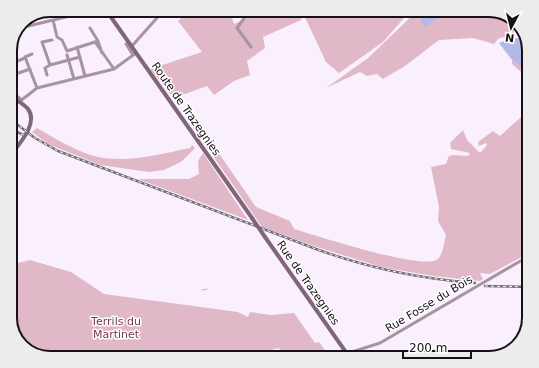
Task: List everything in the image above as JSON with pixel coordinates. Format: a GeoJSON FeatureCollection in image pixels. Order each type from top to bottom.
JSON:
{"type":"FeatureCollection","features":[{"type":"Feature","properties":{"kind":"main road","name":"Route de Trazegnies"},"geometry":{"type":"LineString","coordinates":[[111,17],[132,46],[135,54],[252,218]]}},
{"type":"Feature","properties":{"kind":"main road"},"geometry":{"type":"LineString","coordinates":[[17,99],[21,101],[29,111],[31,122],[17,145]]}},
{"type":"Feature","properties":{"kind":"main road","name":"Rue de Trazegnies"},"geometry":{"type":"LineString","coordinates":[[252,218],[345,351]]}},
{"type":"Feature","properties":{"kind":"street"},"geometry":{"type":"LineString","coordinates":[[27,26],[66,17]]}},
{"type":"Feature","properties":{"kind":"street"},"geometry":{"type":"LineString","coordinates":[[132,46],[158,17]]}},
{"type":"Feature","properties":{"kind":"street"},"geometry":{"type":"LineString","coordinates":[[245,17],[237,28],[252,46]]}},
{"type":"Feature","properties":{"kind":"street"},"geometry":{"type":"LineString","coordinates":[[53,20],[58,37],[62,40],[67,51],[96,41]]}},
{"type":"Feature","properties":{"kind":"street"},"geometry":{"type":"LineString","coordinates":[[90,28],[102,53],[114,69]]}},
{"type":"Feature","properties":{"kind":"street"},"geometry":{"type":"LineString","coordinates":[[50,65],[42,42],[52,40]]}},
{"type":"Feature","properties":{"kind":"street"},"geometry":{"type":"LineString","coordinates":[[17,97],[21,101],[37,88],[114,69],[135,54],[126,44]]}},
{"type":"Feature","properties":{"kind":"street"},"geometry":{"type":"LineString","coordinates":[[77,48],[85,76]]}},
{"type":"Feature","properties":{"kind":"street"},"geometry":{"type":"LineString","coordinates":[[17,61],[32,54]]}},
{"type":"Feature","properties":{"kind":"street"},"geometry":{"type":"LineString","coordinates":[[67,55],[74,79]]}},
{"type":"Feature","properties":{"kind":"street"},"geometry":{"type":"LineString","coordinates":[[47,75],[45,68],[50,65],[80,57]]}},
{"type":"Feature","properties":{"kind":"street"},"geometry":{"type":"LineString","coordinates":[[25,58],[37,88]]}},
{"type":"Feature","properties":{"kind":"street"},"geometry":{"type":"LineString","coordinates":[[17,74],[30,69]]}},
{"type":"Feature","properties":{"kind":"street","name":"Rue Fosse du Bois"},"geometry":{"type":"LineString","coordinates":[[360,351],[380,343],[522,260]]}},
{"type":"Feature","properties":{"kind":"green space"},"geometry":{"type":"Polygon","coordinates":[[[183,17],[232,17],[234,24],[250,17],[301,17],[301,20],[263,37],[265,48],[247,61],[250,75],[234,81],[214,95],[207,86],[174,98],[150,69],[202,52],[178,21],[183,17]]]}},
{"type":"Feature","properties":{"kind":"green space"},"geometry":{"type":"Polygon","coordinates":[[[305,17],[405,17],[383,42],[339,73],[326,62],[305,17]]]}},
{"type":"Feature","properties":{"kind":"green space"},"geometry":{"type":"Polygon","coordinates":[[[411,17],[497,18],[503,20],[513,27],[514,32],[511,36],[499,38],[494,44],[473,38],[439,40],[405,66],[383,79],[377,74],[367,76],[360,72],[326,88],[368,58],[411,17]]]}},
{"type":"Feature","properties":{"kind":"green space"},"geometry":{"type":"Polygon","coordinates":[[[512,60],[522,68],[522,73],[512,64],[512,60]]]}},
{"type":"Feature","properties":{"kind":"green space"},"geometry":{"type":"Polygon","coordinates":[[[522,116],[522,257],[490,274],[480,273],[483,279],[480,281],[433,276],[381,267],[314,246],[262,227],[204,143],[207,140],[211,142],[256,207],[290,221],[294,229],[389,256],[426,262],[436,260],[440,256],[446,235],[438,221],[439,207],[431,167],[446,164],[449,156],[468,156],[470,153],[451,149],[450,143],[463,130],[467,140],[480,153],[487,145],[486,143],[479,146],[478,142],[493,131],[500,136],[522,116]]]}},
{"type":"Feature","properties":{"kind":"green space"},"geometry":{"type":"Polygon","coordinates":[[[37,128],[82,152],[110,159],[156,155],[190,148],[192,145],[195,148],[181,162],[164,170],[149,172],[100,165],[48,144],[32,132],[37,128]]]}},
{"type":"Feature","properties":{"kind":"green space"},"geometry":{"type":"Polygon","coordinates":[[[203,153],[248,220],[138,179],[189,179],[199,174],[198,161],[203,153]]]}},
{"type":"Feature","properties":{"kind":"green space","name":"Terrils du Martinet"},"geometry":{"type":"Polygon","coordinates":[[[30,260],[71,272],[104,294],[238,312],[248,317],[250,312],[271,315],[294,313],[315,343],[319,342],[326,351],[280,351],[279,348],[266,351],[50,351],[40,349],[25,340],[19,328],[17,320],[17,263],[30,260]]]}},
{"type":"Feature","properties":{"kind":"water"},"geometry":{"type":"Polygon","coordinates":[[[422,17],[437,17],[427,26],[423,25],[421,21],[422,17]]]}},
{"type":"Feature","properties":{"kind":"water"},"geometry":{"type":"Polygon","coordinates":[[[520,38],[522,50],[522,68],[512,60],[499,43],[509,39],[520,38]]]}},
{"type":"Feature","properties":{"kind":"waterway"},"geometry":{"type":"LineString","coordinates":[[202,290],[207,289]]}},
{"type":"Feature","properties":{"kind":"railway"},"geometry":{"type":"LineString","coordinates":[[17,124],[35,138],[58,151],[336,256],[395,272],[435,279],[475,283]]}},
{"type":"Feature","properties":{"kind":"railway"},"geometry":{"type":"LineString","coordinates":[[17,132],[24,135]]}},
{"type":"Feature","properties":{"kind":"railway"},"geometry":{"type":"LineString","coordinates":[[485,286],[522,287]]}}]}
